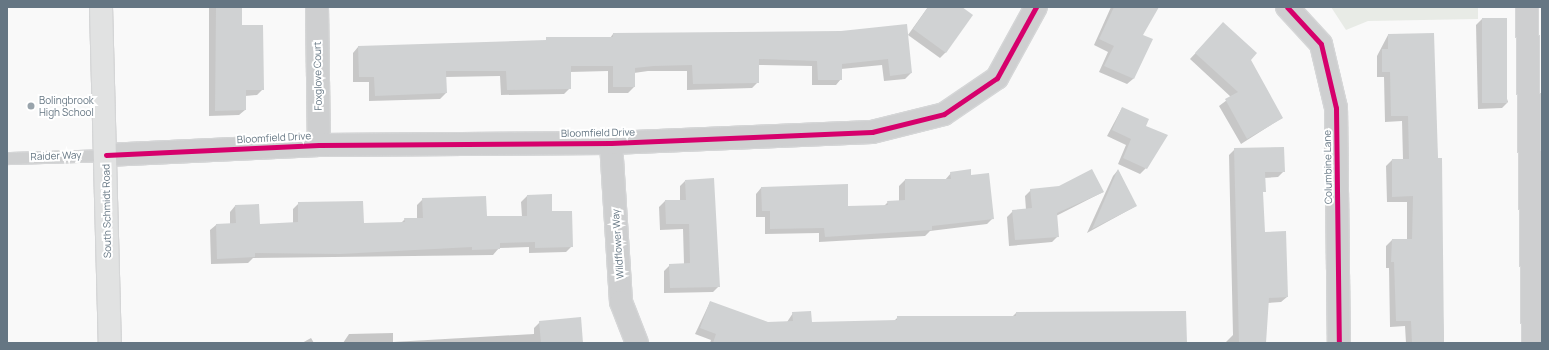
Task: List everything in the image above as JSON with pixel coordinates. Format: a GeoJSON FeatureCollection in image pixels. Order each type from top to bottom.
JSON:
{"type":"FeatureCollection","features":[{"type":"Feature","properties":{"kind":"street","name":"South Schmidt Road"},"geometry":{"type":"LineString","coordinates":[[101,7],[110,343]]}},
{"type":"Feature","properties":{"kind":"street","name":"Foxglove Court"},"geometry":{"type":"LineString","coordinates":[[317,7],[319,145]]}},
{"type":"Feature","properties":{"kind":"street","name":"Bloomfield Drive"},"geometry":{"type":"LineString","coordinates":[[106,155],[319,145],[612,143],[872,132],[944,114],[997,78],[1036,7]]}},
{"type":"Feature","properties":{"kind":"street","name":"Columbine Lane"},"geometry":{"type":"LineString","coordinates":[[1286,7],[1321,44],[1336,108],[1339,343]]}},
{"type":"Feature","properties":{"kind":"street"},"geometry":{"type":"LineString","coordinates":[[1527,7],[1533,343]]}},
{"type":"Feature","properties":{"kind":"street","name":"Wildflower Way"},"geometry":{"type":"LineString","coordinates":[[612,143],[621,302],[637,343]]}},
{"type":"Feature","properties":{"kind":"lane","name":"Raider Way"},"geometry":{"type":"LineString","coordinates":[[7,158],[106,155]]}},
{"type":"Feature","properties":{"kind":"shaded area"},"geometry":{"type":"Polygon","coordinates":[[[1331,7],[1478,7],[1478,19],[1368,21],[1346,30],[1331,7]]]}},
{"type":"Feature","properties":{"kind":"building"},"geometry":{"type":"Polygon","coordinates":[[[216,7],[242,7],[242,25],[263,25],[264,90],[246,90],[246,110],[215,111],[216,7]]]}},
{"type":"Feature","properties":{"kind":"building"},"geometry":{"type":"Polygon","coordinates":[[[928,7],[962,7],[973,15],[946,53],[913,29],[928,7]]]}},
{"type":"Feature","properties":{"kind":"building"},"geometry":{"type":"Polygon","coordinates":[[[1114,7],[1159,7],[1143,35],[1153,39],[1134,79],[1104,66],[1114,46],[1099,39],[1114,7]]]}},
{"type":"Feature","properties":{"kind":"building"},"geometry":{"type":"Polygon","coordinates":[[[1482,18],[1507,18],[1507,103],[1482,103],[1482,18]]]}},
{"type":"Feature","properties":{"kind":"building"},"geometry":{"type":"Polygon","coordinates":[[[1223,22],[1257,53],[1251,60],[1283,118],[1247,139],[1225,99],[1238,92],[1195,53],[1223,22]]]}},
{"type":"Feature","properties":{"kind":"building"},"geometry":{"type":"Polygon","coordinates":[[[907,24],[912,73],[890,76],[888,59],[842,64],[842,80],[818,80],[817,61],[759,59],[759,83],[693,84],[692,65],[654,66],[635,68],[635,87],[613,87],[613,66],[571,66],[571,89],[507,90],[506,71],[446,71],[447,93],[375,96],[374,77],[359,77],[358,46],[546,40],[546,37],[613,37],[613,33],[841,31],[907,24]]]}},
{"type":"Feature","properties":{"kind":"building"},"geometry":{"type":"Polygon","coordinates":[[[1434,33],[1438,158],[1442,158],[1444,343],[1412,343],[1411,321],[1396,321],[1394,262],[1391,262],[1392,239],[1412,239],[1413,196],[1392,197],[1392,159],[1409,159],[1408,116],[1391,116],[1390,72],[1382,72],[1382,49],[1388,49],[1388,34],[1434,33]]]}},
{"type":"Feature","properties":{"kind":"building"},"geometry":{"type":"Polygon","coordinates":[[[1122,107],[1149,119],[1146,126],[1168,135],[1147,169],[1123,158],[1131,139],[1112,130],[1122,107]]]}},
{"type":"Feature","properties":{"kind":"building"},"geometry":{"type":"Polygon","coordinates":[[[1284,147],[1285,172],[1265,172],[1266,192],[1263,192],[1265,232],[1286,231],[1288,297],[1269,298],[1266,343],[1239,343],[1234,148],[1284,147]]]}},
{"type":"Feature","properties":{"kind":"building"},"geometry":{"type":"Polygon","coordinates":[[[971,169],[971,175],[989,173],[994,219],[932,226],[932,230],[825,237],[824,228],[770,229],[770,211],[762,211],[761,187],[848,184],[848,206],[888,205],[887,201],[905,200],[905,179],[951,179],[950,172],[971,169]]]}},
{"type":"Feature","properties":{"kind":"building"},"geometry":{"type":"Polygon","coordinates":[[[1092,169],[1104,192],[1057,213],[1059,237],[1015,240],[1012,210],[1032,208],[1030,189],[1059,186],[1092,169]]]}},
{"type":"Feature","properties":{"kind":"building"},"geometry":{"type":"Polygon","coordinates":[[[1118,169],[1137,206],[1092,229],[1118,169]]]}},
{"type":"Feature","properties":{"kind":"building"},"geometry":{"type":"Polygon","coordinates":[[[714,178],[720,287],[670,288],[669,264],[690,263],[689,224],[666,224],[665,200],[686,200],[685,180],[714,178]]]}},
{"type":"Feature","properties":{"kind":"building"},"geometry":{"type":"Polygon","coordinates":[[[552,194],[552,211],[572,211],[573,247],[535,248],[535,242],[500,243],[500,249],[472,250],[472,247],[340,254],[255,253],[255,257],[217,259],[216,224],[236,223],[235,205],[259,204],[260,224],[298,222],[298,202],[363,201],[364,223],[405,222],[404,218],[423,218],[422,198],[486,196],[487,216],[527,216],[527,195],[552,194]]]}},
{"type":"Feature","properties":{"kind":"building"},"geometry":{"type":"Polygon","coordinates":[[[710,301],[768,322],[793,321],[792,312],[811,311],[812,322],[897,320],[897,316],[1016,316],[1016,312],[1186,311],[1187,343],[713,343],[716,334],[700,328],[710,301]]]}},
{"type":"Feature","properties":{"kind":"building"},"geometry":{"type":"Polygon","coordinates":[[[581,317],[583,343],[541,343],[539,321],[581,317]]]}},
{"type":"Feature","properties":{"kind":"cycle path"},"geometry":{"type":"LineString","coordinates":[[106,155],[319,145],[611,143],[872,132],[944,114],[997,78],[1036,7]]}},
{"type":"Feature","properties":{"kind":"cycle path"},"geometry":{"type":"LineString","coordinates":[[1287,7],[1321,44],[1336,108],[1339,343]]}},
{"type":"Feature","properties":{"kind":"place","name":"Bolingbrook High School"},"geometry":{"type":"Point","coordinates":[31,106]}}]}
